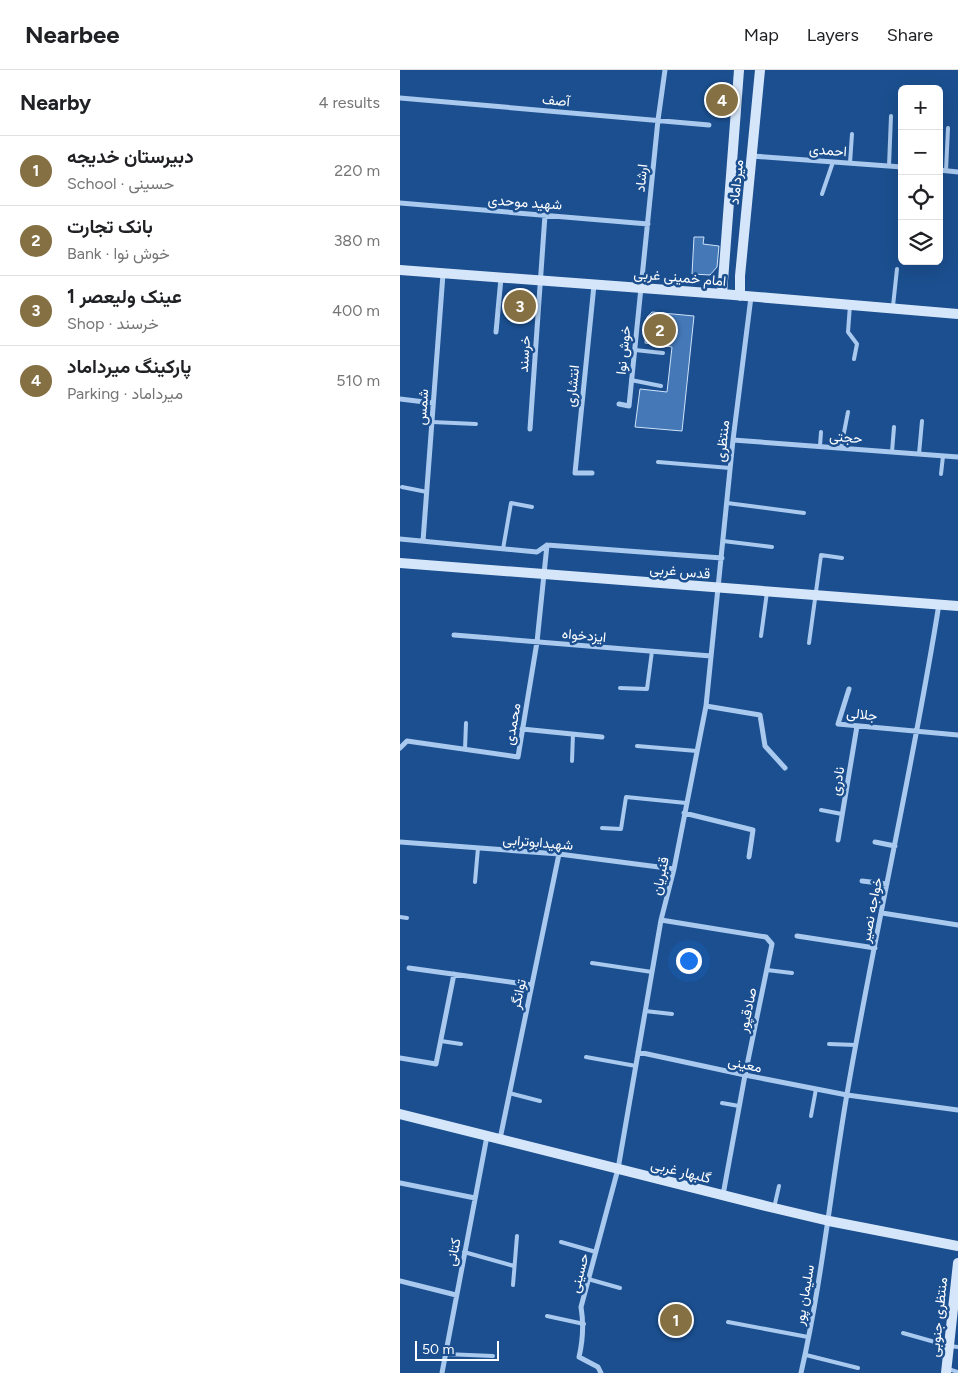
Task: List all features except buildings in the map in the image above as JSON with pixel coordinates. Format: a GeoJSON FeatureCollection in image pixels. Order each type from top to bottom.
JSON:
{"type":"FeatureCollection","features":[{"type":"Feature","properties":{"kind":"street","name":"ارشاد"},"geometry":{"type":"LineString","coordinates":[[641,288],[665,70]]}},
{"type":"Feature","properties":{"kind":"street","name":"میرداماد"},"geometry":{"type":"LineString","coordinates":[[722,294],[739,70]]}},
{"type":"Feature","properties":{"kind":"street","name":"میرداماد"},"geometry":{"type":"LineString","coordinates":[[746,296],[740,276],[760,70]]}},
{"type":"Feature","properties":{"kind":"street","name":"آصف"},"geometry":{"type":"LineString","coordinates":[[400,98],[709,125]]}},
{"type":"Feature","properties":{"kind":"street","name":"احمدی"},"geometry":{"type":"LineString","coordinates":[[752,156],[898,167]]}},
{"type":"Feature","properties":{"kind":"street"},"geometry":{"type":"LineString","coordinates":[[943,171],[958,172]]}},
{"type":"Feature","properties":{"kind":"street","name":"شهید موحدی"},"geometry":{"type":"LineString","coordinates":[[400,204],[648,224]]}},
{"type":"Feature","properties":{"kind":"street","name":"خرسند"},"geometry":{"type":"LineString","coordinates":[[530,429],[545,215]]}},
{"type":"Feature","properties":{"kind":"street","name":"امام خمینی غربی"},"geometry":{"type":"LineString","coordinates":[[400,270],[958,314]]}},
{"type":"Feature","properties":{"kind":"street","name":"شمس"},"geometry":{"type":"LineString","coordinates":[[423,541],[443,274]]}},
{"type":"Feature","properties":{"kind":"street"},"geometry":{"type":"LineString","coordinates":[[496,332],[501,278]]}},
{"type":"Feature","properties":{"kind":"street","name":"انتشاری"},"geometry":{"type":"LineString","coordinates":[[592,473],[574,473],[594,285]]}},
{"type":"Feature","properties":{"kind":"street","name":"خوش نوا"},"geometry":{"type":"LineString","coordinates":[[619,404],[629,406],[641,288]]}},
{"type":"Feature","properties":{"kind":"street","name":"منتظری"},"geometry":{"type":"LineString","coordinates":[[719,588],[746,296]]}},
{"type":"Feature","properties":{"kind":"street"},"geometry":{"type":"LineString","coordinates":[[400,399],[433,403]]}},
{"type":"Feature","properties":{"kind":"street","name":"حجتی"},"geometry":{"type":"LineString","coordinates":[[733,440],[958,457]]}},
{"type":"Feature","properties":{"kind":"street"},"geometry":{"type":"LineString","coordinates":[[400,539],[537,552],[546,545],[722,558]]}},
{"type":"Feature","properties":{"kind":"street","name":"محمدی"},"geometry":{"type":"LineString","coordinates":[[400,748],[407,741],[518,757],[537,642],[546,545]]}},
{"type":"Feature","properties":{"kind":"street","name":"قدس غربی"},"geometry":{"type":"LineString","coordinates":[[400,563],[958,606]]}},
{"type":"Feature","properties":{"kind":"street","name":"قنبریان"},"geometry":{"type":"LineString","coordinates":[[618,1169],[661,920],[674,869],[706,706],[719,588]]}},
{"type":"Feature","properties":{"kind":"street","name":"خواجه نصیر"},"geometry":{"type":"LineString","coordinates":[[829,1221],[847,1095],[918,731],[939,604]]}},
{"type":"Feature","properties":{"kind":"street","name":"ایزدخواه"},"geometry":{"type":"LineString","coordinates":[[454,635],[711,656]]}},
{"type":"Feature","properties":{"kind":"street","name":"جلالی"},"geometry":{"type":"LineString","coordinates":[[849,689],[838,724],[958,735]]}},
{"type":"Feature","properties":{"kind":"street"},"geometry":{"type":"LineString","coordinates":[[706,706],[760,715],[766,746],[785,768]]}},
{"type":"Feature","properties":{"kind":"street","name":"نادری"},"geometry":{"type":"LineString","coordinates":[[838,840],[857,726]]}},
{"type":"Feature","properties":{"kind":"street"},"geometry":{"type":"LineString","coordinates":[[522,729],[602,737]]}},
{"type":"Feature","properties":{"kind":"street"},"geometry":{"type":"LineString","coordinates":[[684,812],[753,830],[749,857]]}},
{"type":"Feature","properties":{"kind":"street","name":"شهیدابوترابی"},"geometry":{"type":"LineString","coordinates":[[400,842],[559,854],[674,869]]}},
{"type":"Feature","properties":{"kind":"street"},"geometry":{"type":"LineString","coordinates":[[875,842],[895,846]]}},
{"type":"Feature","properties":{"kind":"street","name":"توانگر"},"geometry":{"type":"LineString","coordinates":[[500,1139],[559,854]]}},
{"type":"Feature","properties":{"kind":"street"},"geometry":{"type":"LineString","coordinates":[[862,880],[887,884]]}},
{"type":"Feature","properties":{"kind":"street"},"geometry":{"type":"LineString","coordinates":[[882,913],[958,925]]}},
{"type":"Feature","properties":{"kind":"street","name":"صادقپور"},"geometry":{"type":"LineString","coordinates":[[661,920],[766,937],[772,944],[744,1075],[723,1195]]}},
{"type":"Feature","properties":{"kind":"street"},"geometry":{"type":"LineString","coordinates":[[797,936],[875,948]]}},
{"type":"Feature","properties":{"kind":"street"},"geometry":{"type":"LineString","coordinates":[[409,968],[532,984]]}},
{"type":"Feature","properties":{"kind":"street"},"geometry":{"type":"LineString","coordinates":[[400,1058],[436,1064],[454,974]]}},
{"type":"Feature","properties":{"kind":"street","name":"معینی"},"geometry":{"type":"LineString","coordinates":[[638,1052],[847,1095]]}},
{"type":"Feature","properties":{"kind":"street"},"geometry":{"type":"LineString","coordinates":[[847,1095],[958,1110]]}},
{"type":"Feature","properties":{"kind":"street","name":"گلبهار غربی"},"geometry":{"type":"LineString","coordinates":[[400,1114],[774,1208],[829,1221],[958,1246]]}},
{"type":"Feature","properties":{"kind":"street","name":"کتانی"},"geometry":{"type":"LineString","coordinates":[[442,1373],[487,1136]]}},
{"type":"Feature","properties":{"kind":"street","name":"حسینی"},"geometry":{"type":"LineString","coordinates":[[600,1373],[598,1367],[579,1357],[584,1324],[581,1307],[618,1169]]}},
{"type":"Feature","properties":{"kind":"street"},"geometry":{"type":"LineString","coordinates":[[400,1183],[475,1198]]}},
{"type":"Feature","properties":{"kind":"street","name":"سلیمان پور"},"geometry":{"type":"LineString","coordinates":[[802,1373],[829,1221]]}},
{"type":"Feature","properties":{"kind":"street","name":"منتظری جنوبی"},"geometry":{"type":"LineString","coordinates":[[946,1371],[953,1346],[958,1263]]}},
{"type":"Feature","properties":{"kind":"street"},"geometry":{"type":"LineString","coordinates":[[400,1281],[456,1295]]}},
{"type":"Feature","properties":{"kind":"lane"},"geometry":{"type":"LineString","coordinates":[[888,166],[891,116]]}},
{"type":"Feature","properties":{"kind":"lane"},"geometry":{"type":"LineString","coordinates":[[946,171],[948,128]]}},
{"type":"Feature","properties":{"kind":"lane"},"geometry":{"type":"LineString","coordinates":[[850,163],[852,134]]}},
{"type":"Feature","properties":{"kind":"lane"},"geometry":{"type":"LineString","coordinates":[[822,194],[833,162]]}},
{"type":"Feature","properties":{"kind":"lane"},"geometry":{"type":"LineString","coordinates":[[893,309],[897,269]]}},
{"type":"Feature","properties":{"kind":"lane"},"geometry":{"type":"LineString","coordinates":[[850,305],[848,332],[857,344],[854,359]]}},
{"type":"Feature","properties":{"kind":"lane"},"geometry":{"type":"LineString","coordinates":[[635,350],[663,353]]}},
{"type":"Feature","properties":{"kind":"lane"},"geometry":{"type":"LineString","coordinates":[[631,380],[661,386]]}},
{"type":"Feature","properties":{"kind":"lane"},"geometry":{"type":"LineString","coordinates":[[841,448],[848,412]]}},
{"type":"Feature","properties":{"kind":"lane"},"geometry":{"type":"LineString","coordinates":[[919,454],[922,421]]}},
{"type":"Feature","properties":{"kind":"lane"},"geometry":{"type":"LineString","coordinates":[[432,422],[476,424]]}},
{"type":"Feature","properties":{"kind":"lane"},"geometry":{"type":"LineString","coordinates":[[892,452],[894,427]]}},
{"type":"Feature","properties":{"kind":"lane"},"geometry":{"type":"LineString","coordinates":[[820,446],[821,432]]}},
{"type":"Feature","properties":{"kind":"lane"},"geometry":{"type":"LineString","coordinates":[[940,474],[943,456]]}},
{"type":"Feature","properties":{"kind":"lane"},"geometry":{"type":"LineString","coordinates":[[658,462],[730,468]]}},
{"type":"Feature","properties":{"kind":"lane"},"geometry":{"type":"LineString","coordinates":[[402,487],[427,492]]}},
{"type":"Feature","properties":{"kind":"lane"},"geometry":{"type":"LineString","coordinates":[[502,549],[511,503],[532,507]]}},
{"type":"Feature","properties":{"kind":"lane"},"geometry":{"type":"LineString","coordinates":[[727,503],[804,513]]}},
{"type":"Feature","properties":{"kind":"lane"},"geometry":{"type":"LineString","coordinates":[[723,541],[772,548]]}},
{"type":"Feature","properties":{"kind":"lane"},"geometry":{"type":"LineString","coordinates":[[809,643],[821,555],[842,558]]}},
{"type":"Feature","properties":{"kind":"lane"},"geometry":{"type":"LineString","coordinates":[[761,636],[767,592]]}},
{"type":"Feature","properties":{"kind":"lane"},"geometry":{"type":"LineString","coordinates":[[620,688],[647,689],[652,652]]}},
{"type":"Feature","properties":{"kind":"lane"},"geometry":{"type":"LineString","coordinates":[[465,749],[466,723]]}},
{"type":"Feature","properties":{"kind":"lane"},"geometry":{"type":"LineString","coordinates":[[572,761],[573,734]]}},
{"type":"Feature","properties":{"kind":"lane"},"geometry":{"type":"LineString","coordinates":[[637,746],[697,751]]}},
{"type":"Feature","properties":{"kind":"lane"},"geometry":{"type":"LineString","coordinates":[[602,828],[621,829],[626,797],[686,803]]}},
{"type":"Feature","properties":{"kind":"lane"},"geometry":{"type":"LineString","coordinates":[[821,810],[842,814]]}},
{"type":"Feature","properties":{"kind":"lane"},"geometry":{"type":"LineString","coordinates":[[475,882],[478,848]]}},
{"type":"Feature","properties":{"kind":"lane"},"geometry":{"type":"LineString","coordinates":[[400,917],[407,918]]}},
{"type":"Feature","properties":{"kind":"lane"},"geometry":{"type":"LineString","coordinates":[[592,963],[652,972]]}},
{"type":"Feature","properties":{"kind":"lane"},"geometry":{"type":"LineString","coordinates":[[767,970],[792,973]]}},
{"type":"Feature","properties":{"kind":"lane"},"geometry":{"type":"LineString","coordinates":[[645,1012],[672,1014]]}},
{"type":"Feature","properties":{"kind":"lane"},"geometry":{"type":"LineString","coordinates":[[441,1041],[461,1044]]}},
{"type":"Feature","properties":{"kind":"lane"},"geometry":{"type":"LineString","coordinates":[[829,1044],[856,1045]]}},
{"type":"Feature","properties":{"kind":"lane"},"geometry":{"type":"LineString","coordinates":[[586,1057],[636,1066]]}},
{"type":"Feature","properties":{"kind":"lane"},"geometry":{"type":"LineString","coordinates":[[811,1116],[816,1089]]}},
{"type":"Feature","properties":{"kind":"lane"},"geometry":{"type":"LineString","coordinates":[[509,1093],[540,1101]]}},
{"type":"Feature","properties":{"kind":"lane"},"geometry":{"type":"LineString","coordinates":[[722,1103],[739,1106]]}},
{"type":"Feature","properties":{"kind":"lane"},"geometry":{"type":"LineString","coordinates":[[774,1208],[779,1186]]}},
{"type":"Feature","properties":{"kind":"lane"},"geometry":{"type":"LineString","coordinates":[[513,1284],[517,1236]]}},
{"type":"Feature","properties":{"kind":"lane"},"geometry":{"type":"LineString","coordinates":[[562,1242],[596,1252]]}},
{"type":"Feature","properties":{"kind":"lane"},"geometry":{"type":"LineString","coordinates":[[464,1252],[514,1266]]}},
{"type":"Feature","properties":{"kind":"lane"},"geometry":{"type":"LineString","coordinates":[[588,1280],[620,1288]]}},
{"type":"Feature","properties":{"kind":"lane"},"geometry":{"type":"LineString","coordinates":[[547,1316],[584,1324]]}},
{"type":"Feature","properties":{"kind":"lane"},"geometry":{"type":"LineString","coordinates":[[728,1322],[808,1337]]}},
{"type":"Feature","properties":{"kind":"lane"},"geometry":{"type":"LineString","coordinates":[[903,1333],[953,1346]]}},
{"type":"Feature","properties":{"kind":"lane"},"geometry":{"type":"LineString","coordinates":[[445,1354],[493,1356]]}},
{"type":"Feature","properties":{"kind":"lane"},"geometry":{"type":"LineString","coordinates":[[806,1354],[858,1368]]}},
{"type":"Feature","properties":{"kind":"lane"},"geometry":{"type":"LineString","coordinates":[[946,1371],[958,1372]]}},
{"type":"Feature","properties":{"kind":"place","name":"پارکینگ میرداماد"},"geometry":{"type":"Point","coordinates":[722,100]}},
{"type":"Feature","properties":{"kind":"place","name":"عینک ولیعصر 1"},"geometry":{"type":"Point","coordinates":[520,306]}},
{"type":"Feature","properties":{"kind":"place","name":"بانک تجارت"},"geometry":{"type":"Point","coordinates":[660,330]}},
{"type":"Feature","properties":{"kind":"place","name":"دبیرستان خدیجه"},"geometry":{"type":"Point","coordinates":[676,1320]}}]}
